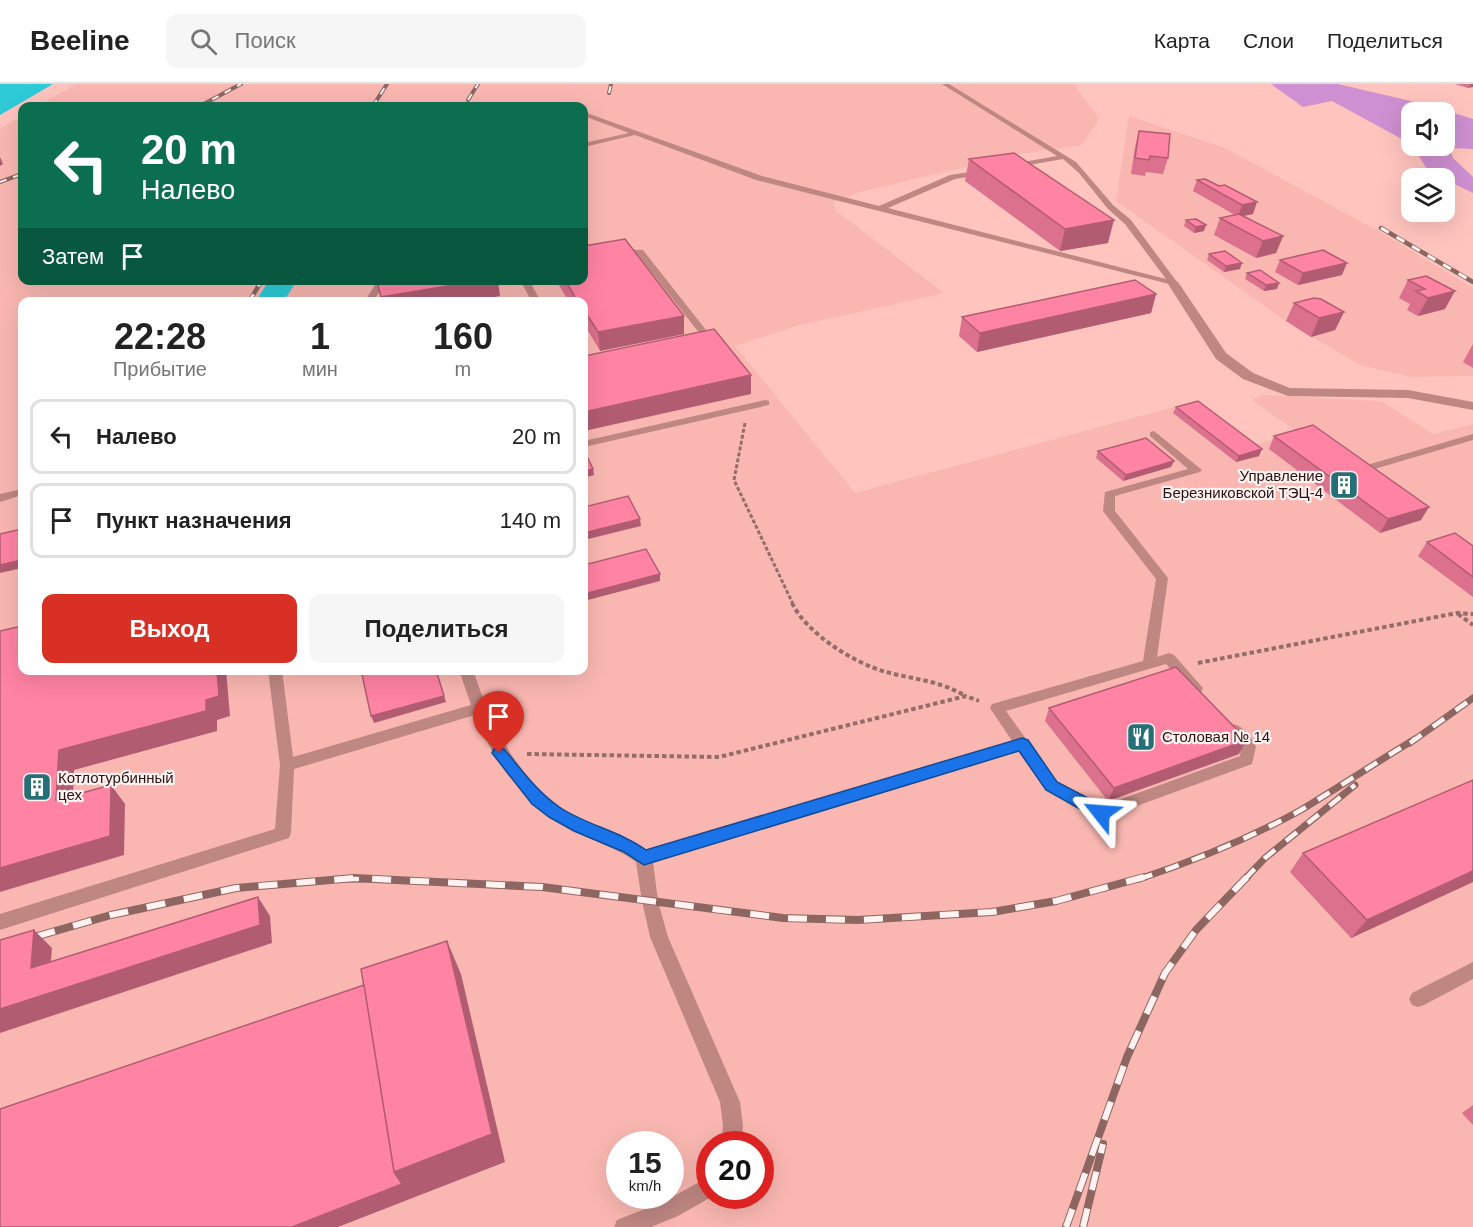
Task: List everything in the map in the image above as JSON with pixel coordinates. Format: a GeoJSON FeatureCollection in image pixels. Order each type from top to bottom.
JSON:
{"type":"FeatureCollection","features":[{"type":"Feature","properties":{"kind":"street"},"geometry":{"type":"LineString","coordinates":[[1174,284],[1221,356],[1248,376],[1288,392],[1408,394],[1473,406]]}},
{"type":"Feature","properties":{"kind":"lane"},"geometry":{"type":"LineString","coordinates":[[945,84],[1076,165],[1118,216],[1128,222],[1174,284]]}},
{"type":"Feature","properties":{"kind":"lane"},"geometry":{"type":"LineString","coordinates":[[588,116],[759,178],[1174,284]]}},
{"type":"Feature","properties":{"kind":"lane"},"geometry":{"type":"LineString","coordinates":[[588,144],[636,134]]}},
{"type":"Feature","properties":{"kind":"lane"},"geometry":{"type":"LineString","coordinates":[[1009,167],[1064,157]]}},
{"type":"Feature","properties":{"kind":"lane"},"geometry":{"type":"LineString","coordinates":[[880,209],[953,177],[998,169]]}},
{"type":"Feature","properties":{"kind":"lane"},"geometry":{"type":"LineString","coordinates":[[588,254],[640,252],[710,341],[698,343]]}},
{"type":"Feature","properties":{"kind":"lane"},"geometry":{"type":"LineString","coordinates":[[371,297],[378,287],[389,285]]}},
{"type":"Feature","properties":{"kind":"lane"},"geometry":{"type":"LineString","coordinates":[[588,443],[765,403]]}},
{"type":"Feature","properties":{"kind":"lane"},"geometry":{"type":"LineString","coordinates":[[1149,664],[1162,578],[1109,511],[1109,494],[1196,470],[1154,434]]}},
{"type":"Feature","properties":{"kind":"lane"},"geometry":{"type":"LineString","coordinates":[[1371,467],[1473,437]]}},
{"type":"Feature","properties":{"kind":"lane"},"geometry":{"type":"LineString","coordinates":[[0,498],[18,493]]}},
{"type":"Feature","properties":{"kind":"lane"},"geometry":{"type":"LineString","coordinates":[[1209,702],[1169,658],[997,708],[1052,786],[1101,813],[1247,760],[1249,746],[1225,720]]}},
{"type":"Feature","properties":{"kind":"lane"},"geometry":{"type":"LineString","coordinates":[[0,922],[283,833],[287,765],[276,675]]}},
{"type":"Feature","properties":{"kind":"lane"},"geometry":{"type":"LineString","coordinates":[[468,675],[479,708],[499,753],[537,800],[580,826],[630,847],[644,858],[650,901],[659,937],[730,1102],[732,1131]]}},
{"type":"Feature","properties":{"kind":"lane"},"geometry":{"type":"LineString","coordinates":[[287,765],[479,708]]}},
{"type":"Feature","properties":{"kind":"lane"},"geometry":{"type":"LineString","coordinates":[[644,858],[1022,744]]}},
{"type":"Feature","properties":{"kind":"lane"},"geometry":{"type":"LineString","coordinates":[[1418,999],[1473,970]]}},
{"type":"Feature","properties":{"kind":"lane"},"geometry":{"type":"LineString","coordinates":[[624,1227],[671,1209],[696,1194]]}},
{"type":"Feature","properties":{"kind":"path"},"geometry":{"type":"LineString","coordinates":[[747,407],[734,480],[796,613],[821,639],[883,671],[953,688],[966,696],[997,708]]}},
{"type":"Feature","properties":{"kind":"path"},"geometry":{"type":"LineString","coordinates":[[1457,613],[1473,625]]}},
{"type":"Feature","properties":{"kind":"path"},"geometry":{"type":"LineString","coordinates":[[1177,667],[1457,613],[1473,615]]}},
{"type":"Feature","properties":{"kind":"path"},"geometry":{"type":"LineString","coordinates":[[499,753],[719,757],[966,696]]}},
{"type":"Feature","properties":{"kind":"shaded area"},"geometry":{"type":"Polygon","coordinates":[[[76,84],[1074,84],[1099,119],[1082,145],[1015,155],[857,193],[834,203],[836,211],[944,293],[797,326],[735,346],[855,493],[1189,403],[1259,456],[1264,454],[1253,445],[1299,433],[1252,400],[1263,395],[1381,401],[1433,434],[1473,424],[1473,1227],[0,1227],[0,129],[18,118],[18,285],[588,285],[588,102],[45,102],[76,84]]]}},
{"type":"Feature","properties":{"kind":"shaded area"},"geometry":{"type":"Polygon","coordinates":[[[1271,84],[1338,84],[1415,102],[1401,102],[1401,139],[1332,101],[1303,107],[1271,84]]]}},
{"type":"Feature","properties":{"kind":"shaded area"},"geometry":{"type":"Polygon","coordinates":[[[1455,113],[1473,119],[1473,149],[1455,148],[1455,113]]]}},
{"type":"Feature","properties":{"kind":"shaded area"},"geometry":{"type":"Polygon","coordinates":[[[1129,116],[1225,148],[1382,233],[1473,288],[1473,376],[1412,377],[1360,365],[1286,321],[1116,201],[1129,116]]]}},
{"type":"Feature","properties":{"kind":"shaded area"},"geometry":{"type":"Polygon","coordinates":[[[1419,156],[1452,156],[1473,177],[1473,193],[1455,184],[1455,168],[1426,168],[1419,156]]]}},
{"type":"Feature","properties":{"kind":"water"},"geometry":{"type":"Polygon","coordinates":[[[0,84],[53,84],[22,102],[18,102],[18,104],[0,115],[0,84]]]}},
{"type":"Feature","properties":{"kind":"water"},"geometry":{"type":"Polygon","coordinates":[[[266,285],[294,285],[286,297],[258,297],[266,285]]]}},
{"type":"Feature","properties":{"kind":"building"},"geometry":{"type":"Polygon","coordinates":[[[1139,131],[1170,134],[1168,158],[1150,156],[1149,160],[1135,158],[1139,131]]]}},
{"type":"Feature","properties":{"kind":"building"},"geometry":{"type":"Polygon","coordinates":[[[1014,153],[1114,220],[1065,229],[969,159],[1014,153]]]}},
{"type":"Feature","properties":{"kind":"building"},"geometry":{"type":"Polygon","coordinates":[[[1205,179],[1219,186],[1225,185],[1257,202],[1242,205],[1197,180],[1205,179]]]}},
{"type":"Feature","properties":{"kind":"building"},"geometry":{"type":"Polygon","coordinates":[[[1239,214],[1283,236],[1263,241],[1220,218],[1239,214]]]}},
{"type":"Feature","properties":{"kind":"building"},"geometry":{"type":"Polygon","coordinates":[[[1196,219],[1206,225],[1196,227],[1186,220],[1196,219]]]}},
{"type":"Feature","properties":{"kind":"building"},"geometry":{"type":"Polygon","coordinates":[[[625,239],[684,316],[598,332],[588,316],[588,297],[575,297],[568,285],[588,285],[588,245],[625,239]]]}},
{"type":"Feature","properties":{"kind":"building"},"geometry":{"type":"Polygon","coordinates":[[[1323,250],[1347,263],[1303,273],[1280,260],[1323,250]]]}},
{"type":"Feature","properties":{"kind":"building"},"geometry":{"type":"Polygon","coordinates":[[[1225,251],[1242,263],[1226,266],[1209,254],[1225,251]]]}},
{"type":"Feature","properties":{"kind":"building"},"geometry":{"type":"Polygon","coordinates":[[[1260,270],[1279,283],[1266,285],[1247,273],[1260,270]]]}},
{"type":"Feature","properties":{"kind":"building"},"geometry":{"type":"Polygon","coordinates":[[[1426,276],[1455,291],[1428,298],[1416,291],[1425,289],[1408,280],[1426,276]]]}},
{"type":"Feature","properties":{"kind":"building"},"geometry":{"type":"Polygon","coordinates":[[[1135,280],[1156,294],[980,333],[962,317],[1135,280]]]}},
{"type":"Feature","properties":{"kind":"building"},"geometry":{"type":"Polygon","coordinates":[[[378,285],[454,285],[381,297],[378,285]]]}},
{"type":"Feature","properties":{"kind":"building"},"geometry":{"type":"Polygon","coordinates":[[[1314,298],[1321,299],[1344,312],[1319,318],[1294,303],[1314,298]]]}},
{"type":"Feature","properties":{"kind":"building"},"geometry":{"type":"Polygon","coordinates":[[[714,329],[751,375],[588,411],[588,355],[714,329]]]}},
{"type":"Feature","properties":{"kind":"building"},"geometry":{"type":"Polygon","coordinates":[[[1198,401],[1262,449],[1239,456],[1176,407],[1198,401]]]}},
{"type":"Feature","properties":{"kind":"building"},"geometry":{"type":"Polygon","coordinates":[[[1313,425],[1429,507],[1388,519],[1274,436],[1313,425]]]}},
{"type":"Feature","properties":{"kind":"building"},"geometry":{"type":"Polygon","coordinates":[[[1146,438],[1174,461],[1126,475],[1098,451],[1146,438]]]}},
{"type":"Feature","properties":{"kind":"building"},"geometry":{"type":"Polygon","coordinates":[[[588,458],[593,469],[588,470],[588,458]]]}},
{"type":"Feature","properties":{"kind":"building"},"geometry":{"type":"Polygon","coordinates":[[[628,496],[640,519],[588,532],[588,506],[628,496]]]}},
{"type":"Feature","properties":{"kind":"building"},"geometry":{"type":"Polygon","coordinates":[[[18,530],[18,561],[0,565],[0,534],[18,530]]]}},
{"type":"Feature","properties":{"kind":"building"},"geometry":{"type":"Polygon","coordinates":[[[1455,533],[1473,546],[1473,577],[1427,542],[1455,533]]]}},
{"type":"Feature","properties":{"kind":"building"},"geometry":{"type":"Polygon","coordinates":[[[646,549],[660,574],[588,593],[588,564],[646,549]]]}},
{"type":"Feature","properties":{"kind":"building","name":"Котлотурбинный цех"},"geometry":{"type":"Polygon","coordinates":[[[18,627],[18,675],[217,675],[219,696],[206,700],[206,711],[59,750],[56,800],[111,785],[110,836],[0,868],[0,631],[18,627]]]}},
{"type":"Feature","properties":{"kind":"building","name":"Cтоловая № 14"},"geometry":{"type":"Polygon","coordinates":[[[1176,667],[1247,740],[1114,788],[1049,708],[1176,667]]]}},
{"type":"Feature","properties":{"kind":"building"},"geometry":{"type":"Polygon","coordinates":[[[362,675],[438,675],[444,696],[371,716],[362,675]]]}},
{"type":"Feature","properties":{"kind":"building"},"geometry":{"type":"Polygon","coordinates":[[[1473,780],[1473,871],[1367,920],[1303,853],[1473,780]]]}},
{"type":"Feature","properties":{"kind":"building"},"geometry":{"type":"Polygon","coordinates":[[[258,897],[260,925],[0,1009],[0,940],[34,930],[31,968],[258,897]]]}},
{"type":"Feature","properties":{"kind":"building"},"geometry":{"type":"Polygon","coordinates":[[[447,941],[492,1134],[394,1172],[361,969],[447,941]]]}},
{"type":"Feature","properties":{"kind":"building"},"geometry":{"type":"Polygon","coordinates":[[[364,985],[394,1172],[402,1184],[292,1227],[0,1227],[0,1109],[364,985]]]}},
{"type":"Feature","properties":{"kind":"railway"},"geometry":{"type":"LineString","coordinates":[[207,102],[241,84]]}},
{"type":"Feature","properties":{"kind":"railway"},"geometry":{"type":"LineString","coordinates":[[376,102],[387,84]]}},
{"type":"Feature","properties":{"kind":"railway"},"geometry":{"type":"LineString","coordinates":[[468,100],[478,84]]}},
{"type":"Feature","properties":{"kind":"railway"},"geometry":{"type":"LineString","coordinates":[[609,93],[611,84]]}},
{"type":"Feature","properties":{"kind":"railway"},"geometry":{"type":"LineString","coordinates":[[0,182],[18,175]]}},
{"type":"Feature","properties":{"kind":"railway"},"geometry":{"type":"LineString","coordinates":[[1381,228],[1473,282]]}},
{"type":"Feature","properties":{"kind":"railway"},"geometry":{"type":"LineString","coordinates":[[252,297],[259,285]]}},
{"type":"Feature","properties":{"kind":"railway"},"geometry":{"type":"LineString","coordinates":[[1410,743],[1473,698]]}},
{"type":"Feature","properties":{"kind":"railway"},"geometry":{"type":"LineString","coordinates":[[1139,879],[1222,848],[1282,820],[1415,739]]}},
{"type":"Feature","properties":{"kind":"railway"},"geometry":{"type":"LineString","coordinates":[[1245,879],[1265,858],[1355,785]]}},
{"type":"Feature","properties":{"kind":"railway"},"geometry":{"type":"LineString","coordinates":[[0,947],[111,915],[236,888],[354,878],[542,887],[783,918],[858,920],[992,912],[1056,901],[1144,877]]}},
{"type":"Feature","properties":{"kind":"railway"},"geometry":{"type":"LineString","coordinates":[[1066,1227],[1127,1057],[1165,973],[1196,930],[1247,877]]}},
{"type":"Feature","properties":{"kind":"railway"},"geometry":{"type":"LineString","coordinates":[[345,879],[370,879]]}},
{"type":"Feature","properties":{"kind":"railway"},"geometry":{"type":"LineString","coordinates":[[1083,1227],[1103,1144]]}},
{"type":"Feature","properties":{"kind":"place","name":"Управление Березниковской ТЭЦ-4"},"geometry":{"type":"Point","coordinates":[1344,485]}},
{"type":"Feature","properties":{"kind":"place","name":"Cтоловая № 14"},"geometry":{"type":"Point","coordinates":[1141,737]}},
{"type":"Feature","properties":{"kind":"place","name":"Котлотурбинный цех"},"geometry":{"type":"Point","coordinates":[37,787]}},
{"type":"Feature","properties":{"kind":"route"},"geometry":{"type":"LineString","coordinates":[[499,753],[537,800],[580,826],[630,847],[644,858],[1022,744],[1052,786],[1101,813]]}}]}
